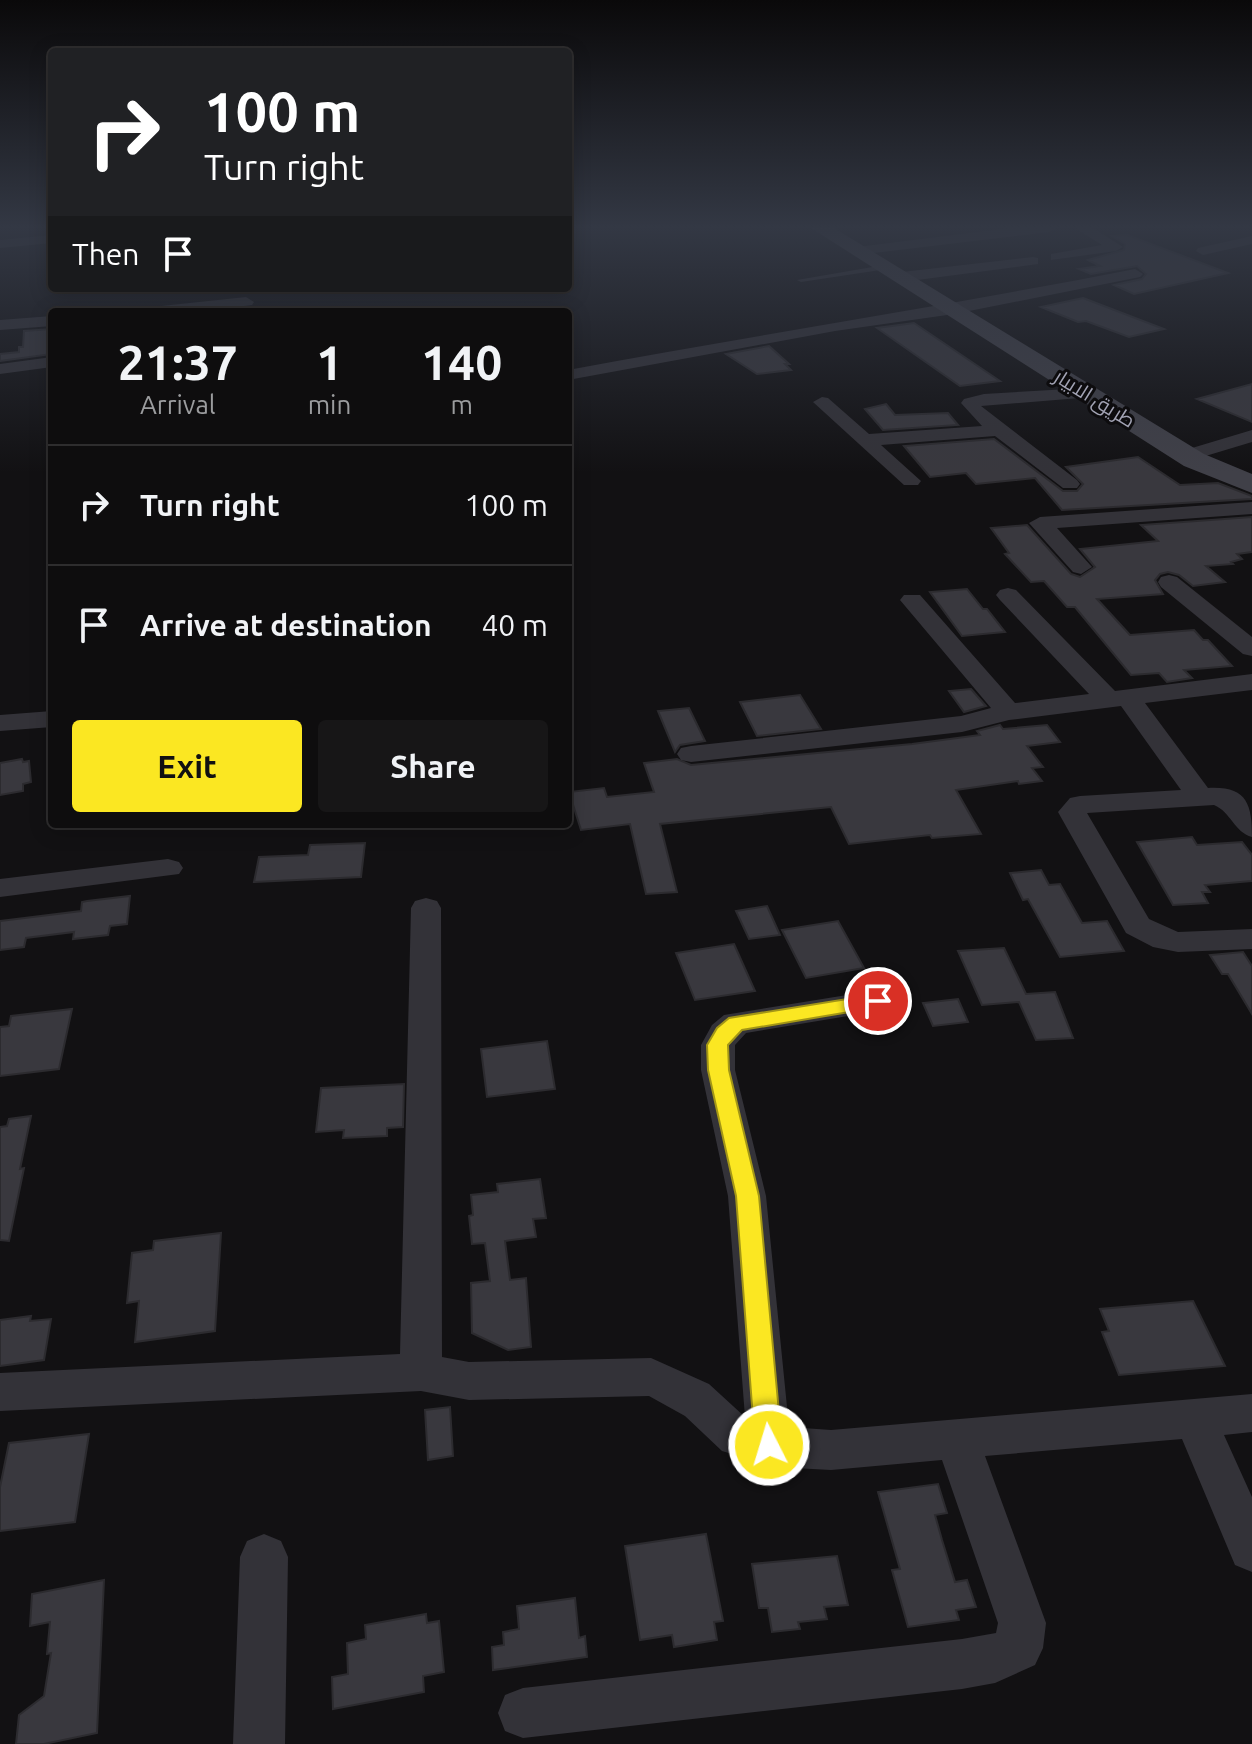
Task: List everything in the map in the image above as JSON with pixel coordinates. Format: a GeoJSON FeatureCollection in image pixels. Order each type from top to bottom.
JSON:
{"type":"FeatureCollection","features":[{"type":"Feature","properties":{"kind":"main road","name":"طريق الابيار"},"geometry":{"type":"LineString","coordinates":[[955,309],[1194,460],[1252,484]]}},
{"type":"Feature","properties":{"kind":"street"},"geometry":{"type":"LineString","coordinates":[[572,374],[835,326],[951,309]]}},
{"type":"Feature","properties":{"kind":"street"},"geometry":{"type":"LineString","coordinates":[[0,325],[48,321]]}},
{"type":"Feature","properties":{"kind":"street"},"geometry":{"type":"LineString","coordinates":[[0,369],[48,363]]}},
{"type":"Feature","properties":{"kind":"street"},"geometry":{"type":"LineString","coordinates":[[1070,484],[970,407],[970,403],[984,399],[1086,393]]}},
{"type":"Feature","properties":{"kind":"street"},"geometry":{"type":"LineString","coordinates":[[822,402],[911,481]]}},
{"type":"Feature","properties":{"kind":"street"},"geometry":{"type":"LineString","coordinates":[[865,440],[1000,430]]}},
{"type":"Feature","properties":{"kind":"street"},"geometry":{"type":"LineString","coordinates":[[1189,455],[1252,436]]}},
{"type":"Feature","properties":{"kind":"street"},"geometry":{"type":"LineString","coordinates":[[1081,567],[1040,523],[1252,508]]}},
{"type":"Feature","properties":{"kind":"street"},"geometry":{"type":"LineString","coordinates":[[1169,582],[1252,649]]}},
{"type":"Feature","properties":{"kind":"street"},"geometry":{"type":"LineString","coordinates":[[1008,595],[1118,698],[1200,797]]}},
{"type":"Feature","properties":{"kind":"street"},"geometry":{"type":"LineString","coordinates":[[912,600],[1008,712]]}},
{"type":"Feature","properties":{"kind":"street"},"geometry":{"type":"LineString","coordinates":[[691,754],[962,724],[1008,712],[1252,682]]}},
{"type":"Feature","properties":{"kind":"street"},"geometry":{"type":"LineString","coordinates":[[0,723],[48,719]]}},
{"type":"Feature","properties":{"kind":"street"},"geometry":{"type":"LineString","coordinates":[[1252,828],[1232,802],[1218,796],[1080,804],[1072,812],[1137,926],[1168,943],[1252,939]]}},
{"type":"Feature","properties":{"kind":"street"},"geometry":{"type":"LineString","coordinates":[[0,888],[168,868]]}},
{"type":"Feature","properties":{"kind":"street"},"geometry":{"type":"LineString","coordinates":[[421,1372],[426,908]]}},
{"type":"Feature","properties":{"kind":"street"},"geometry":{"type":"LineString","coordinates":[[769,1445],[747,1196],[718,1070],[718,1045],[724,1033],[736,1023],[878,1001]]}},
{"type":"Feature","properties":{"kind":"street"},"geometry":{"type":"LineString","coordinates":[[0,1392],[421,1372],[469,1381],[651,1377],[674,1386],[705,1405],[721,1426],[742,1439],[769,1445],[831,1450],[1252,1413]]}},
{"type":"Feature","properties":{"kind":"street"},"geometry":{"type":"LineString","coordinates":[[1195,1419],[1252,1549]]}},
{"type":"Feature","properties":{"kind":"street"},"geometry":{"type":"LineString","coordinates":[[523,1713],[962,1664],[995,1658],[1018,1648],[1022,1623],[957,1441]]}},
{"type":"Feature","properties":{"kind":"street"},"geometry":{"type":"LineString","coordinates":[[259,1744],[264,1557]]}},
{"type":"Feature","properties":{"kind":"building"},"geometry":{"type":"Polygon","coordinates":[[[1047,309],[1113,309],[1164,329],[1129,337],[1086,321],[1078,322],[1047,309]]]}},
{"type":"Feature","properties":{"kind":"building"},"geometry":{"type":"Polygon","coordinates":[[[914,323],[1000,381],[960,386],[877,328],[914,323]]]}},
{"type":"Feature","properties":{"kind":"building"},"geometry":{"type":"Polygon","coordinates":[[[48,329],[48,355],[0,361],[0,354],[19,352],[19,347],[23,347],[24,331],[48,329]]]}},
{"type":"Feature","properties":{"kind":"building"},"geometry":{"type":"Polygon","coordinates":[[[769,346],[789,364],[785,364],[791,370],[757,374],[726,354],[769,346]]]}},
{"type":"Feature","properties":{"kind":"building"},"geometry":{"type":"Polygon","coordinates":[[[1252,384],[1252,422],[1197,399],[1252,384]]]}},
{"type":"Feature","properties":{"kind":"building"},"geometry":{"type":"Polygon","coordinates":[[[886,404],[895,415],[948,413],[958,425],[883,430],[865,409],[886,404]]]}},
{"type":"Feature","properties":{"kind":"building"},"geometry":{"type":"Polygon","coordinates":[[[994,439],[1063,491],[1077,491],[1083,484],[1066,467],[1138,457],[1180,485],[1218,483],[1252,496],[1252,499],[1062,510],[1035,478],[976,484],[966,473],[930,477],[904,446],[994,439]]]}},
{"type":"Feature","properties":{"kind":"building"},"geometry":{"type":"Polygon","coordinates":[[[1252,517],[1252,552],[1237,554],[1242,559],[1231,562],[1233,564],[1206,566],[1225,582],[1193,586],[1179,575],[1168,572],[1160,574],[1155,580],[1163,594],[1097,599],[1130,635],[1194,630],[1232,666],[1184,670],[1192,678],[1167,682],[1159,673],[1131,675],[1075,607],[1067,607],[1044,581],[1031,582],[1005,554],[1009,553],[991,528],[1027,525],[1071,574],[1080,577],[1095,567],[1080,549],[1158,541],[1141,525],[1252,517]]]}},
{"type":"Feature","properties":{"kind":"building"},"geometry":{"type":"Polygon","coordinates":[[[967,589],[1005,632],[962,636],[930,592],[967,589]]]}},
{"type":"Feature","properties":{"kind":"building"},"geometry":{"type":"Polygon","coordinates":[[[971,689],[986,706],[964,712],[949,691],[971,689]]]}},
{"type":"Feature","properties":{"kind":"building"},"geometry":{"type":"Polygon","coordinates":[[[800,695],[821,729],[757,736],[740,702],[800,695]]]}},
{"type":"Feature","properties":{"kind":"building"},"geometry":{"type":"Polygon","coordinates":[[[689,708],[705,741],[680,745],[675,752],[658,711],[689,708]]]}},
{"type":"Feature","properties":{"kind":"building"},"geometry":{"type":"Polygon","coordinates":[[[1000,725],[1003,729],[1047,725],[1060,742],[1027,746],[1043,767],[1032,768],[1042,781],[1019,784],[1018,781],[956,790],[981,834],[932,838],[930,835],[849,844],[831,807],[660,824],[677,892],[646,894],[630,824],[581,830],[572,802],[572,792],[604,788],[607,797],[654,792],[644,763],[677,759],[691,765],[912,744],[980,735],[977,731],[1000,725]]]}},
{"type":"Feature","properties":{"kind":"building"},"geometry":{"type":"Polygon","coordinates":[[[22,759],[23,762],[29,761],[31,782],[23,784],[23,791],[0,795],[0,763],[22,759]]]}},
{"type":"Feature","properties":{"kind":"building"},"geometry":{"type":"Polygon","coordinates":[[[1192,837],[1197,845],[1242,842],[1252,855],[1252,881],[1205,885],[1210,892],[1202,892],[1208,903],[1173,905],[1137,842],[1192,837]]]}},
{"type":"Feature","properties":{"kind":"building"},"geometry":{"type":"Polygon","coordinates":[[[365,843],[361,877],[254,882],[259,857],[308,855],[310,845],[365,843]]]}},
{"type":"Feature","properties":{"kind":"building"},"geometry":{"type":"Polygon","coordinates":[[[1041,870],[1049,885],[1060,884],[1082,923],[1107,921],[1124,951],[1060,957],[1028,899],[1023,900],[1010,873],[1041,870]]]}},
{"type":"Feature","properties":{"kind":"building"},"geometry":{"type":"Polygon","coordinates":[[[130,896],[127,924],[110,926],[108,935],[73,939],[74,932],[26,938],[24,947],[0,950],[0,921],[81,911],[82,902],[130,896]]]}},
{"type":"Feature","properties":{"kind":"building"},"geometry":{"type":"Polygon","coordinates":[[[767,906],[780,935],[749,939],[736,911],[767,906]]]}},
{"type":"Feature","properties":{"kind":"building"},"geometry":{"type":"Polygon","coordinates":[[[838,921],[864,968],[806,978],[782,930],[838,921]]]}},
{"type":"Feature","properties":{"kind":"building"},"geometry":{"type":"Polygon","coordinates":[[[734,944],[755,991],[695,1000],[676,953],[734,944]]]}},
{"type":"Feature","properties":{"kind":"building"},"geometry":{"type":"Polygon","coordinates":[[[1004,948],[1026,994],[1055,992],[1073,1038],[1036,1040],[1019,1002],[982,1005],[958,951],[1004,948]]]}},
{"type":"Feature","properties":{"kind":"building"},"geometry":{"type":"Polygon","coordinates":[[[1243,952],[1252,966],[1252,1014],[1228,974],[1222,974],[1210,955],[1243,952]]]}},
{"type":"Feature","properties":{"kind":"building"},"geometry":{"type":"Polygon","coordinates":[[[958,999],[968,1022],[933,1026],[923,1003],[958,999]]]}},
{"type":"Feature","properties":{"kind":"building"},"geometry":{"type":"Polygon","coordinates":[[[72,1009],[59,1069],[0,1076],[0,1027],[9,1026],[11,1016],[72,1009]]]}},
{"type":"Feature","properties":{"kind":"building"},"geometry":{"type":"Polygon","coordinates":[[[547,1041],[555,1089],[487,1097],[481,1049],[547,1041]]]}},
{"type":"Feature","properties":{"kind":"building"},"geometry":{"type":"Polygon","coordinates":[[[404,1084],[403,1127],[387,1128],[387,1136],[343,1138],[344,1130],[316,1132],[321,1088],[404,1084]]]}},
{"type":"Feature","properties":{"kind":"building"},"geometry":{"type":"Polygon","coordinates":[[[31,1116],[9,1241],[0,1240],[0,1127],[7,1126],[9,1119],[31,1116]]]}},
{"type":"Feature","properties":{"kind":"building"},"geometry":{"type":"Polygon","coordinates":[[[540,1179],[546,1218],[533,1219],[536,1237],[505,1241],[510,1280],[526,1278],[531,1347],[508,1350],[472,1333],[471,1283],[490,1281],[485,1243],[472,1244],[469,1216],[473,1215],[471,1195],[498,1192],[497,1184],[540,1179]]]}},
{"type":"Feature","properties":{"kind":"building"},"geometry":{"type":"Polygon","coordinates":[[[221,1233],[215,1331],[135,1342],[139,1301],[127,1303],[132,1253],[153,1250],[154,1241],[221,1233]]]}},
{"type":"Feature","properties":{"kind":"building"},"geometry":{"type":"Polygon","coordinates":[[[1193,1301],[1225,1366],[1119,1375],[1102,1332],[1109,1331],[1100,1309],[1193,1301]]]}},
{"type":"Feature","properties":{"kind":"building"},"geometry":{"type":"Polygon","coordinates":[[[31,1316],[30,1321],[51,1319],[44,1360],[0,1366],[0,1320],[31,1316]]]}},
{"type":"Feature","properties":{"kind":"building"},"geometry":{"type":"Polygon","coordinates":[[[450,1407],[453,1456],[428,1460],[425,1410],[450,1407]]]}},
{"type":"Feature","properties":{"kind":"building"},"geometry":{"type":"Polygon","coordinates":[[[89,1434],[75,1522],[0,1531],[0,1487],[9,1443],[89,1434]]]}},
{"type":"Feature","properties":{"kind":"building"},"geometry":{"type":"Polygon","coordinates":[[[938,1484],[947,1513],[935,1515],[942,1540],[955,1582],[967,1580],[976,1607],[956,1610],[959,1620],[908,1627],[892,1570],[900,1569],[878,1492],[938,1484]]]}},
{"type":"Feature","properties":{"kind":"building"},"geometry":{"type":"Polygon","coordinates":[[[706,1534],[723,1621],[714,1622],[717,1640],[674,1647],[672,1635],[640,1640],[625,1546],[706,1534]]]}},
{"type":"Feature","properties":{"kind":"building"},"geometry":{"type":"Polygon","coordinates":[[[837,1556],[848,1605],[824,1607],[827,1619],[798,1622],[800,1629],[772,1632],[768,1608],[759,1608],[752,1564],[837,1556]]]}},
{"type":"Feature","properties":{"kind":"building"},"geometry":{"type":"Polygon","coordinates":[[[104,1580],[97,1733],[44,1744],[16,1744],[19,1715],[44,1696],[51,1653],[47,1654],[50,1622],[30,1626],[32,1594],[104,1580]]]}},
{"type":"Feature","properties":{"kind":"building"},"geometry":{"type":"Polygon","coordinates":[[[575,1598],[579,1638],[585,1636],[587,1657],[493,1670],[492,1647],[504,1645],[503,1632],[519,1629],[517,1606],[575,1598]]]}},
{"type":"Feature","properties":{"kind":"building"},"geometry":{"type":"Polygon","coordinates":[[[426,1614],[427,1623],[439,1621],[444,1672],[423,1676],[424,1692],[333,1709],[332,1677],[348,1674],[347,1643],[366,1639],[365,1625],[426,1614]]]}},
{"type":"Feature","properties":{"kind":"route"},"geometry":{"type":"LineString","coordinates":[[769,1445],[747,1196],[718,1070],[718,1045],[724,1033],[736,1023],[878,1001]]}}]}
